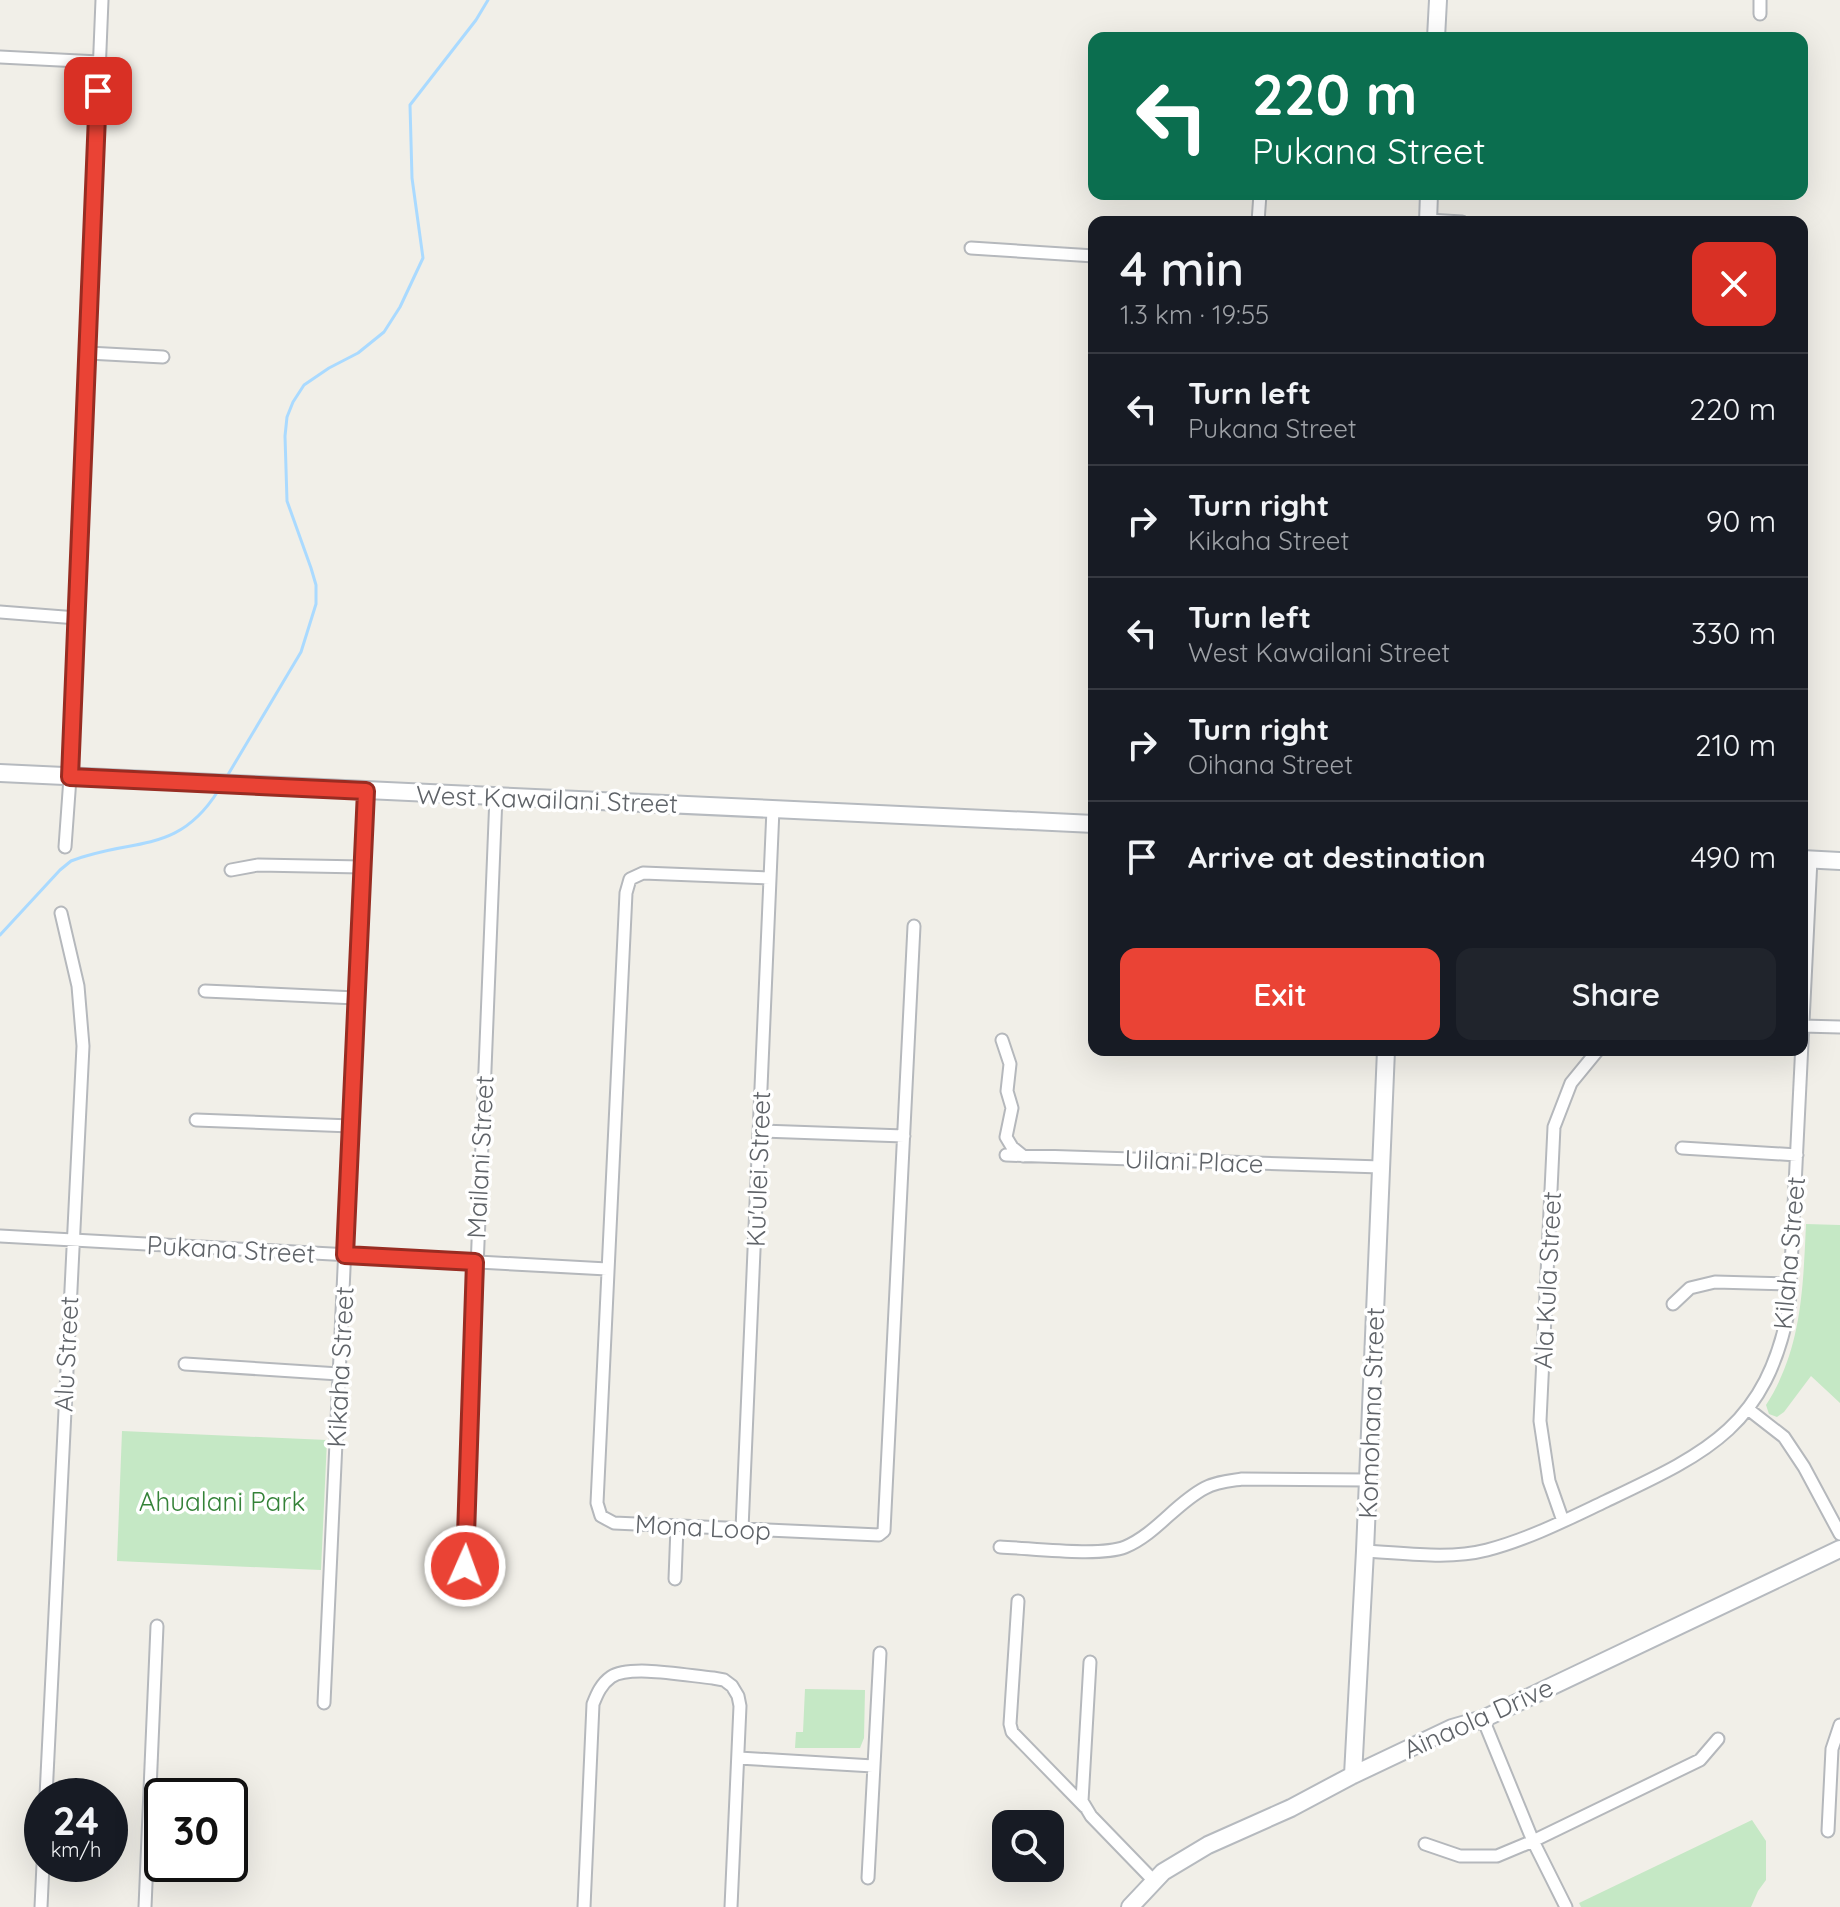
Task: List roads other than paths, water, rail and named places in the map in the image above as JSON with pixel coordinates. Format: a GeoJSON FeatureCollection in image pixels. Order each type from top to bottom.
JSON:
{"type":"FeatureCollection","features":[{"type":"Feature","properties":{"kind":"street"},"geometry":{"type":"LineString","coordinates":[[65,847],[102,0]]}},
{"type":"Feature","properties":{"kind":"street"},"geometry":{"type":"LineString","coordinates":[[1436,32],[1438,0]]}},
{"type":"Feature","properties":{"kind":"street"},"geometry":{"type":"LineString","coordinates":[[1760,0],[1760,14]]}},
{"type":"Feature","properties":{"kind":"street"},"geometry":{"type":"LineString","coordinates":[[0,57],[99,62]]}},
{"type":"Feature","properties":{"kind":"street"},"geometry":{"type":"LineString","coordinates":[[971,248],[1088,256]]}},
{"type":"Feature","properties":{"kind":"street"},"geometry":{"type":"LineString","coordinates":[[88,353],[163,357]]}},
{"type":"Feature","properties":{"kind":"street"},"geometry":{"type":"LineString","coordinates":[[0,612],[77,618]]}},
{"type":"Feature","properties":{"kind":"street","name":"West Kawailani Street"},"geometry":{"type":"LineString","coordinates":[[0,773],[1088,824]]}},
{"type":"Feature","properties":{"kind":"street","name":"Kikaha Street"},"geometry":{"type":"LineString","coordinates":[[324,1703],[366,791]]}},
{"type":"Feature","properties":{"kind":"street","name":"Mailani Street"},"geometry":{"type":"LineString","coordinates":[[465,1566],[496,796]]}},
{"type":"Feature","properties":{"kind":"street","name":"Ku'ulei Street"},"geometry":{"type":"LineString","coordinates":[[742,1529],[773,809]]}},
{"type":"Feature","properties":{"kind":"street"},"geometry":{"type":"LineString","coordinates":[[1808,859],[1840,861]]}},
{"type":"Feature","properties":{"kind":"street"},"geometry":{"type":"LineString","coordinates":[[231,870],[258,865],[362,867]]}},
{"type":"Feature","properties":{"kind":"street","name":"Mona Loop"},"geometry":{"type":"LineString","coordinates":[[770,878],[643,873],[630,879],[626,893],[597,1503],[601,1516],[614,1523],[879,1535],[884,1531],[914,926]]}},
{"type":"Feature","properties":{"kind":"street","name":"Alu Street"},"geometry":{"type":"LineString","coordinates":[[47,1778],[83,1026],[78,986],[61,913]]}},
{"type":"Feature","properties":{"kind":"street"},"geometry":{"type":"LineString","coordinates":[[205,991],[356,998]]}},
{"type":"Feature","properties":{"kind":"street"},"geometry":{"type":"LineString","coordinates":[[1808,1026],[1840,1027]]}},
{"type":"Feature","properties":{"kind":"street"},"geometry":{"type":"LineString","coordinates":[[1002,1040],[1010,1064],[1007,1091],[1012,1108],[1006,1137],[1012,1147],[1024,1156]]}},
{"type":"Feature","properties":{"kind":"street","name":"Komohana Street"},"geometry":{"type":"LineString","coordinates":[[1353,1775],[1386,1056]]}},
{"type":"Feature","properties":{"kind":"street","name":"Ala Kula Street"},"geometry":{"type":"LineString","coordinates":[[1563,1521],[1549,1481],[1540,1421],[1554,1127],[1571,1083],[1590,1056]]}},
{"type":"Feature","properties":{"kind":"street","name":"Kilaha Street"},"geometry":{"type":"LineString","coordinates":[[1365,1551],[1445,1555],[1486,1550],[1563,1521],[1684,1464],[1720,1439],[1748,1409],[1768,1378],[1782,1344],[1791,1284],[1802,1056]]}},
{"type":"Feature","properties":{"kind":"street"},"geometry":{"type":"LineString","coordinates":[[196,1120],[351,1126]]}},
{"type":"Feature","properties":{"kind":"street"},"geometry":{"type":"LineString","coordinates":[[759,1131],[904,1136]]}},
{"type":"Feature","properties":{"kind":"street"},"geometry":{"type":"LineString","coordinates":[[1682,1148],[1797,1155]]}},
{"type":"Feature","properties":{"kind":"street","name":"Uilani Place"},"geometry":{"type":"LineString","coordinates":[[1006,1155],[1381,1167]]}},
{"type":"Feature","properties":{"kind":"street","name":"Pukana Street"},"geometry":{"type":"LineString","coordinates":[[0,1236],[607,1269]]}},
{"type":"Feature","properties":{"kind":"street"},"geometry":{"type":"LineString","coordinates":[[1673,1304],[1690,1288],[1715,1282],[1791,1284]]}},
{"type":"Feature","properties":{"kind":"street"},"geometry":{"type":"LineString","coordinates":[[185,1364],[339,1374]]}},
{"type":"Feature","properties":{"kind":"street"},"geometry":{"type":"LineString","coordinates":[[1748,1409],[1784,1437],[1840,1534]]}},
{"type":"Feature","properties":{"kind":"street"},"geometry":{"type":"LineString","coordinates":[[1000,1547],[1094,1551],[1122,1548],[1144,1537],[1196,1493],[1225,1481],[1367,1480]]}},
{"type":"Feature","properties":{"kind":"street"},"geometry":{"type":"LineString","coordinates":[[675,1579],[677,1527]]}},
{"type":"Feature","properties":{"kind":"street","name":"Ainaola Drive"},"geometry":{"type":"LineString","coordinates":[[1130,1907],[1163,1872],[1208,1845],[1291,1808],[1452,1728],[1483,1719],[1840,1549]]}},
{"type":"Feature","properties":{"kind":"street"},"geometry":{"type":"LineString","coordinates":[[1018,1601],[1012,1732],[1087,1809]]}},
{"type":"Feature","properties":{"kind":"street"},"geometry":{"type":"LineString","coordinates":[[145,1907],[157,1626]]}},
{"type":"Feature","properties":{"kind":"street"},"geometry":{"type":"LineString","coordinates":[[868,1878],[880,1653]]}},
{"type":"Feature","properties":{"kind":"street"},"geometry":{"type":"LineString","coordinates":[[1090,1662],[1082,1801],[1091,1816],[1154,1881]]}},
{"type":"Feature","properties":{"kind":"street"},"geometry":{"type":"LineString","coordinates":[[584,1907],[593,1704],[599,1689],[610,1678],[625,1671],[724,1680],[738,1696],[739,1758],[731,1907]]}},
{"type":"Feature","properties":{"kind":"street"},"geometry":{"type":"LineString","coordinates":[[1483,1719],[1533,1841],[1566,1907]]}},
{"type":"Feature","properties":{"kind":"street"},"geometry":{"type":"LineString","coordinates":[[1828,1831],[1832,1749],[1840,1725]]}},
{"type":"Feature","properties":{"kind":"street"},"geometry":{"type":"LineString","coordinates":[[1425,1844],[1442,1852],[1497,1856],[1700,1760],[1718,1739]]}},
{"type":"Feature","properties":{"kind":"street"},"geometry":{"type":"LineString","coordinates":[[739,1758],[873,1766]]}},
{"type":"Feature","properties":{"kind":"street"},"geometry":{"type":"LineString","coordinates":[[41,1907],[42,1882]]}},
{"type":"Feature","properties":{"kind":"waterway"},"geometry":{"type":"LineString","coordinates":[[226,778],[301,652],[316,604],[316,585],[287,501],[287,417],[304,385],[358,353],[384,332],[400,307],[423,258],[412,178],[410,105],[488,0]]}},
{"type":"Feature","properties":{"kind":"waterway"},"geometry":{"type":"LineString","coordinates":[[0,935],[71,861],[170,835],[202,812],[218,791]]}},
{"type":"Feature","properties":{"kind":"park label","name":"Ahualani Park"},"geometry":{"type":"Point","coordinates":[222,1501]}}]}
